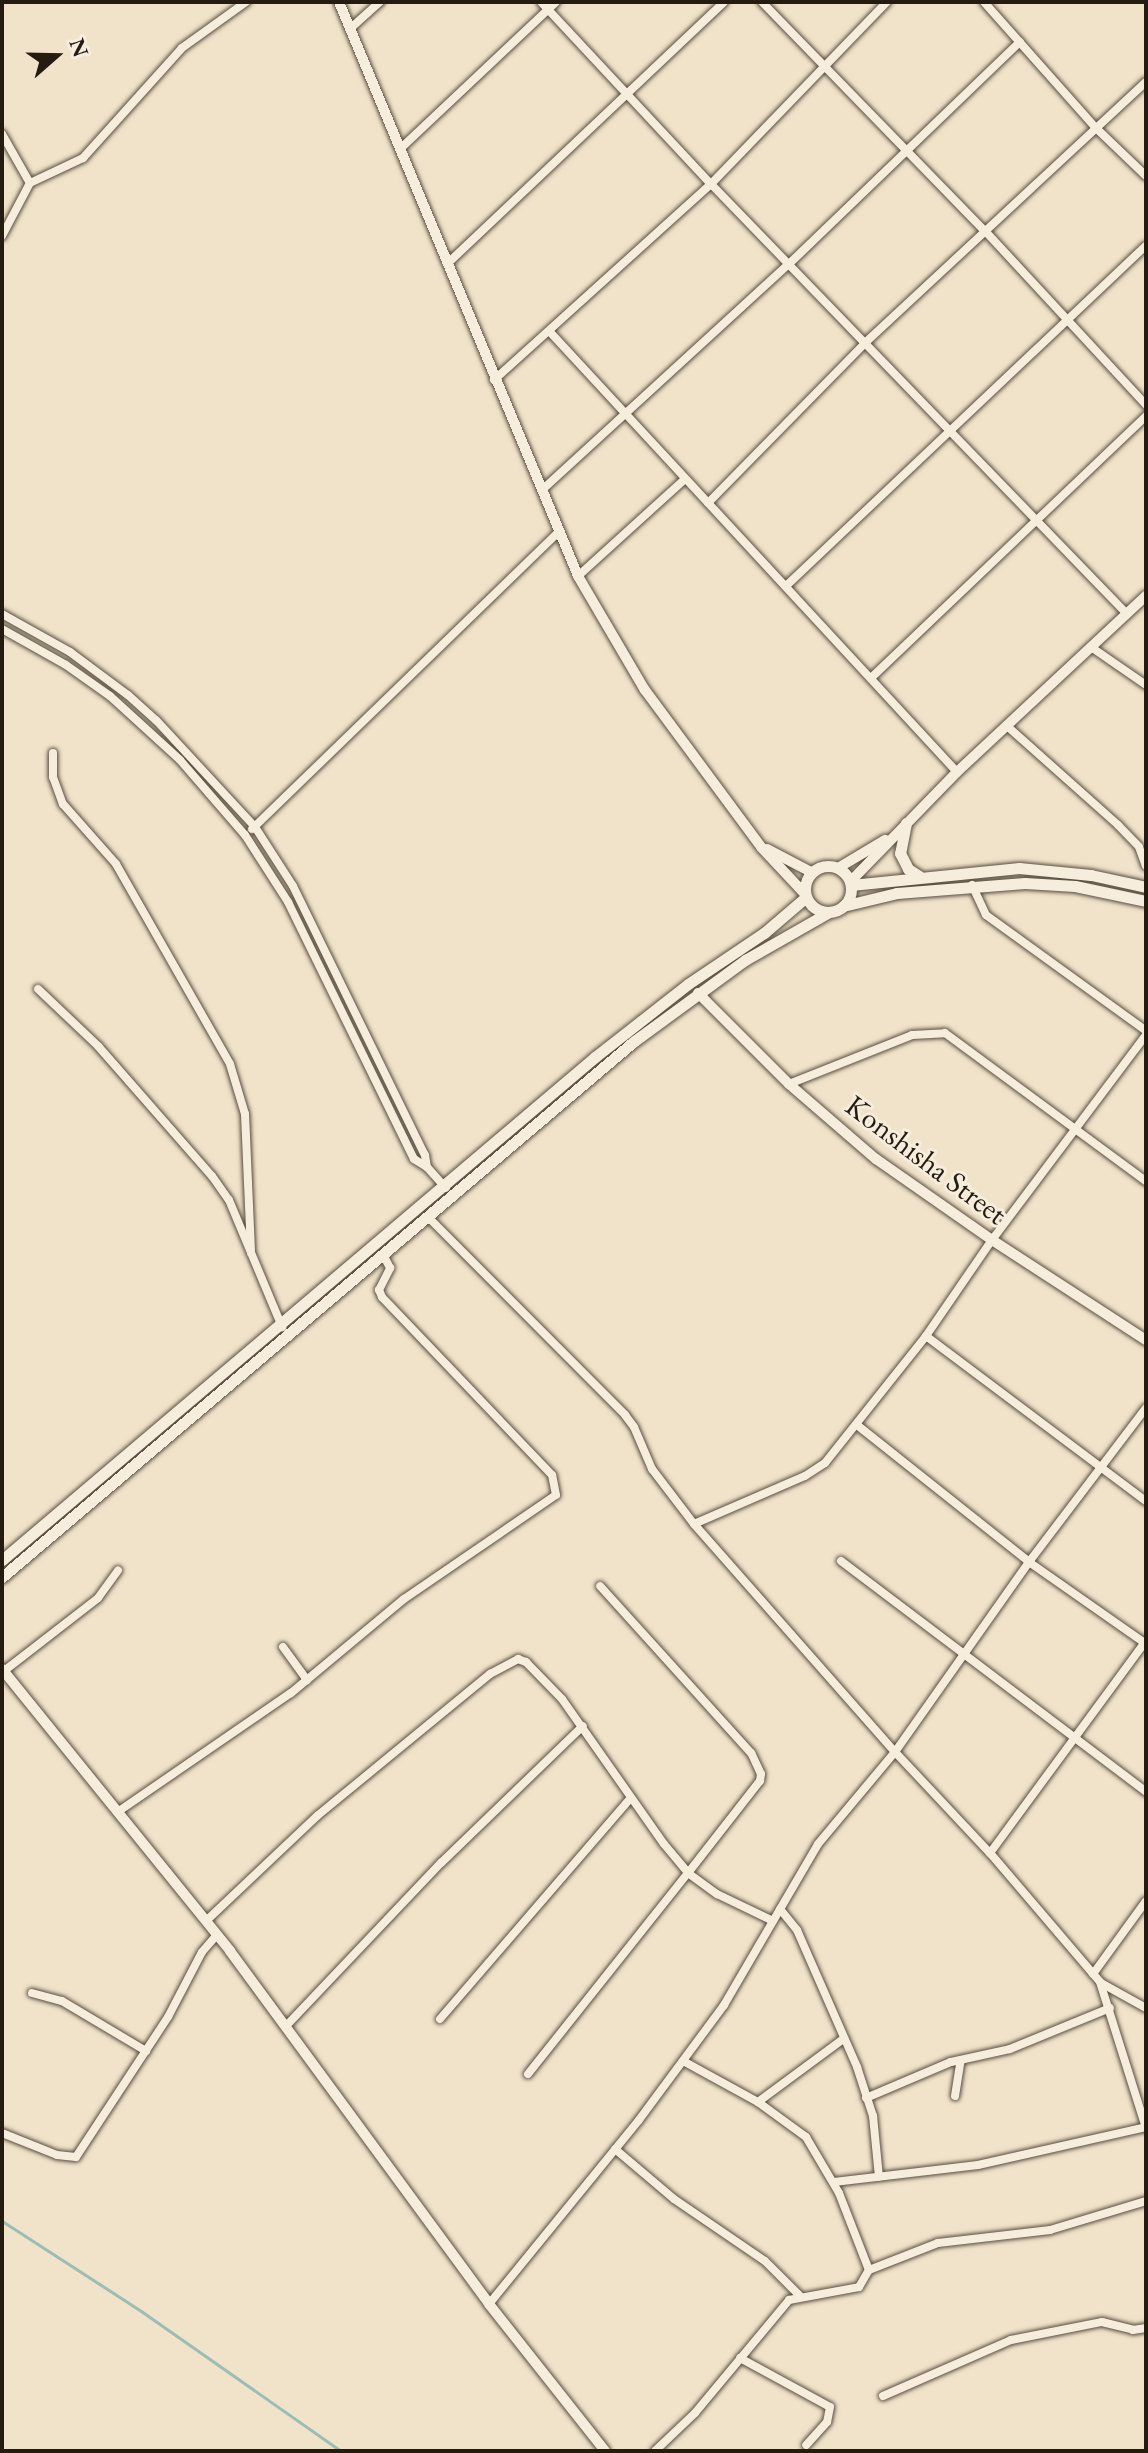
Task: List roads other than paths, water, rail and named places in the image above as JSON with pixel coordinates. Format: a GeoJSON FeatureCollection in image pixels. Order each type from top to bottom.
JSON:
{"type":"FeatureCollection","features":[{"type":"Feature","properties":{"kind":"main road"},"geometry":{"type":"LineString","coordinates":[[906,823],[900,853],[908,869],[919,876]]}},
{"type":"Feature","properties":{"kind":"main road"},"geometry":{"type":"LineString","coordinates":[[829,912],[815,908],[806,896],[805,883],[811,872],[824,866],[838,868],[850,884],[849,897],[843,906]]}},
{"type":"Feature","properties":{"kind":"main road"},"geometry":{"type":"LineString","coordinates":[[850,884],[919,876],[1050,869],[1146,887]]}},
{"type":"Feature","properties":{"kind":"main road"},"geometry":{"type":"LineString","coordinates":[[2,1577],[429,1218],[623,1050],[698,993],[780,938],[843,906],[897,893],[972,885],[1025,883],[1075,886],[1146,901]]}},
{"type":"Feature","properties":{"kind":"main road"},"geometry":{"type":"LineString","coordinates":[[2,1560],[638,1022],[764,933],[806,896]]}},
{"type":"Feature","properties":{"kind":"street"},"geometry":{"type":"LineString","coordinates":[[2,236],[30,183],[83,158],[182,48],[246,2]]}},
{"type":"Feature","properties":{"kind":"street"},"geometry":{"type":"LineString","coordinates":[[339,2],[578,576],[645,690],[761,847],[806,896]]}},
{"type":"Feature","properties":{"kind":"street"},"geometry":{"type":"LineString","coordinates":[[352,27],[380,2]]}},
{"type":"Feature","properties":{"kind":"street"},"geometry":{"type":"LineString","coordinates":[[541,2],[711,184],[1127,614]]}},
{"type":"Feature","properties":{"kind":"street"},"geometry":{"type":"LineString","coordinates":[[400,149],[556,2]]}},
{"type":"Feature","properties":{"kind":"street"},"geometry":{"type":"LineString","coordinates":[[447,264],[630,95],[724,2]]}},
{"type":"Feature","properties":{"kind":"street"},"geometry":{"type":"LineString","coordinates":[[762,2],[986,232],[1146,405]]}},
{"type":"Feature","properties":{"kind":"street"},"geometry":{"type":"LineString","coordinates":[[494,380],[711,184],[887,2]]}},
{"type":"Feature","properties":{"kind":"street"},"geometry":{"type":"LineString","coordinates":[[984,2],[1096,128],[1146,176]]}},
{"type":"Feature","properties":{"kind":"street"},"geometry":{"type":"LineString","coordinates":[[542,490],[790,263],[1020,42]]}},
{"type":"Feature","properties":{"kind":"street"},"geometry":{"type":"LineString","coordinates":[[708,503],[866,342],[1146,82]]}},
{"type":"Feature","properties":{"kind":"street"},"geometry":{"type":"LineString","coordinates":[[2,134],[30,183]]}},
{"type":"Feature","properties":{"kind":"street"},"geometry":{"type":"LineString","coordinates":[[786,586],[1146,246]]}},
{"type":"Feature","properties":{"kind":"street"},"geometry":{"type":"LineString","coordinates":[[550,332],[957,772]]}},
{"type":"Feature","properties":{"kind":"street"},"geometry":{"type":"LineString","coordinates":[[872,677],[1146,416]]}},
{"type":"Feature","properties":{"kind":"street"},"geometry":{"type":"LineString","coordinates":[[578,576],[684,480]]}},
{"type":"Feature","properties":{"kind":"street"},"geometry":{"type":"LineString","coordinates":[[245,835],[559,532]]}},
{"type":"Feature","properties":{"kind":"street"},"geometry":{"type":"LineString","coordinates":[[850,884],[893,835],[957,772],[1146,596]]}},
{"type":"Feature","properties":{"kind":"street"},"geometry":{"type":"LineString","coordinates":[[2,614],[70,652],[128,695],[156,720],[255,827],[293,886],[425,1155],[427,1167]]}},
{"type":"Feature","properties":{"kind":"street"},"geometry":{"type":"LineString","coordinates":[[2,629],[66,665],[110,696],[180,760],[245,835],[288,902],[414,1159],[427,1167],[453,1197]]}},
{"type":"Feature","properties":{"kind":"street"},"geometry":{"type":"LineString","coordinates":[[1091,647],[1146,685]]}},
{"type":"Feature","properties":{"kind":"street"},"geometry":{"type":"LineString","coordinates":[[1007,726],[1125,832],[1139,847],[1146,866]]}},
{"type":"Feature","properties":{"kind":"street"},"geometry":{"type":"LineString","coordinates":[[53,753],[53,777],[63,804],[116,864],[230,1064],[245,1114],[251,1253]]}},
{"type":"Feature","properties":{"kind":"street"},"geometry":{"type":"LineString","coordinates":[[838,868],[893,835]]}},
{"type":"Feature","properties":{"kind":"street"},"geometry":{"type":"LineString","coordinates":[[761,847],[811,872]]}},
{"type":"Feature","properties":{"kind":"street"},"geometry":{"type":"LineString","coordinates":[[694,1524],[815,1471],[857,1425],[926,1336],[992,1240],[1146,1033],[986,915],[978,904],[972,885]]}},
{"type":"Feature","properties":{"kind":"street"},"geometry":{"type":"LineString","coordinates":[[38,989],[98,1046],[212,1176],[229,1200],[280,1324],[289,1335]]}},
{"type":"Feature","properties":{"kind":"street","name":"Konshisha Street"},"geometry":{"type":"LineString","coordinates":[[698,993],[789,1084],[876,1159],[992,1240],[1146,1340]]}},
{"type":"Feature","properties":{"kind":"street"},"geometry":{"type":"LineString","coordinates":[[789,1084],[912,1035],[945,1033],[1146,1181]]}},
{"type":"Feature","properties":{"kind":"street"},"geometry":{"type":"LineString","coordinates":[[429,1218],[625,1415],[652,1469],[694,1524],[895,1752],[990,1853],[1039,1915],[1100,1982],[1146,2008]]}},
{"type":"Feature","properties":{"kind":"street"},"geometry":{"type":"LineString","coordinates":[[119,1811],[307,1680],[404,1599],[550,1500],[558,1490],[552,1475],[382,1297],[379,1290],[390,1268],[384,1256]]}},
{"type":"Feature","properties":{"kind":"street"},"geometry":{"type":"LineString","coordinates":[[926,1336],[1146,1501]]}},
{"type":"Feature","properties":{"kind":"street"},"geometry":{"type":"LineString","coordinates":[[489,2304],[683,2061],[724,2005],[818,1844],[895,1752],[1029,1562],[1146,1408]]}},
{"type":"Feature","properties":{"kind":"street"},"geometry":{"type":"LineString","coordinates":[[857,1425],[1029,1562],[1145,1642],[990,1853]]}},
{"type":"Feature","properties":{"kind":"street"},"geometry":{"type":"LineString","coordinates":[[841,1561],[1146,1792]]}},
{"type":"Feature","properties":{"kind":"street"},"geometry":{"type":"LineString","coordinates":[[118,1570],[98,1598],[3,1670],[119,1811],[287,2025],[489,2304],[605,2451]]}},
{"type":"Feature","properties":{"kind":"street"},"geometry":{"type":"LineString","coordinates":[[528,2074],[760,1781],[760,1768],[751,1753],[600,1586]]}},
{"type":"Feature","properties":{"kind":"street"},"geometry":{"type":"LineString","coordinates":[[283,1647],[307,1680]]}},
{"type":"Feature","properties":{"kind":"street"},"geometry":{"type":"LineString","coordinates":[[206,1921],[317,1816],[507,1662],[518,1659],[526,1662],[583,1726],[631,1798],[688,1873],[717,1894],[773,1921]]}},
{"type":"Feature","properties":{"kind":"street"},"geometry":{"type":"LineString","coordinates":[[287,2025],[420,1884],[583,1726]]}},
{"type":"Feature","properties":{"kind":"street"},"geometry":{"type":"LineString","coordinates":[[440,2019],[631,1798]]}},
{"type":"Feature","properties":{"kind":"street"},"geometry":{"type":"LineString","coordinates":[[1093,1974],[1146,1901]]}},
{"type":"Feature","properties":{"kind":"street"},"geometry":{"type":"LineString","coordinates":[[780,1909],[797,1930],[873,2116],[879,2177]]}},
{"type":"Feature","properties":{"kind":"street"},"geometry":{"type":"LineString","coordinates":[[2,2133],[57,2155],[76,2157],[146,2051],[194,1966],[217,1935]]}},
{"type":"Feature","properties":{"kind":"street"},"geometry":{"type":"LineString","coordinates":[[834,2182],[978,2165],[1146,2128],[1100,1982]]}},
{"type":"Feature","properties":{"kind":"street"},"geometry":{"type":"LineString","coordinates":[[32,1993],[62,2001],[146,2051]]}},
{"type":"Feature","properties":{"kind":"street"},"geometry":{"type":"LineString","coordinates":[[866,2098],[961,2060],[1010,2049],[1110,2008]]}},
{"type":"Feature","properties":{"kind":"street"},"geometry":{"type":"LineString","coordinates":[[758,2102],[802,2066],[843,2039]]}},
{"type":"Feature","properties":{"kind":"street"},"geometry":{"type":"LineString","coordinates":[[955,2096],[961,2060]]}},
{"type":"Feature","properties":{"kind":"street"},"geometry":{"type":"LineString","coordinates":[[683,2061],[758,2102],[806,2137],[834,2182],[869,2270]]}},
{"type":"Feature","properties":{"kind":"street"},"geometry":{"type":"LineString","coordinates":[[615,2149],[674,2199],[765,2261],[800,2296]]}},
{"type":"Feature","properties":{"kind":"street"},"geometry":{"type":"LineString","coordinates":[[655,2451],[695,2413],[789,2300],[859,2287],[869,2270],[938,2243],[1050,2230],[1146,2201]]}},
{"type":"Feature","properties":{"kind":"street"},"geometry":{"type":"LineString","coordinates":[[883,2396],[1011,2340],[1102,2322],[1133,2330],[1146,2328]]}},
{"type":"Feature","properties":{"kind":"street"},"geometry":{"type":"LineString","coordinates":[[740,2358],[830,2407],[827,2422],[806,2445]]}},
{"type":"Feature","properties":{"kind":"waterway"},"geometry":{"type":"LineString","coordinates":[[2,2221],[141,2311],[341,2451]]}}]}
